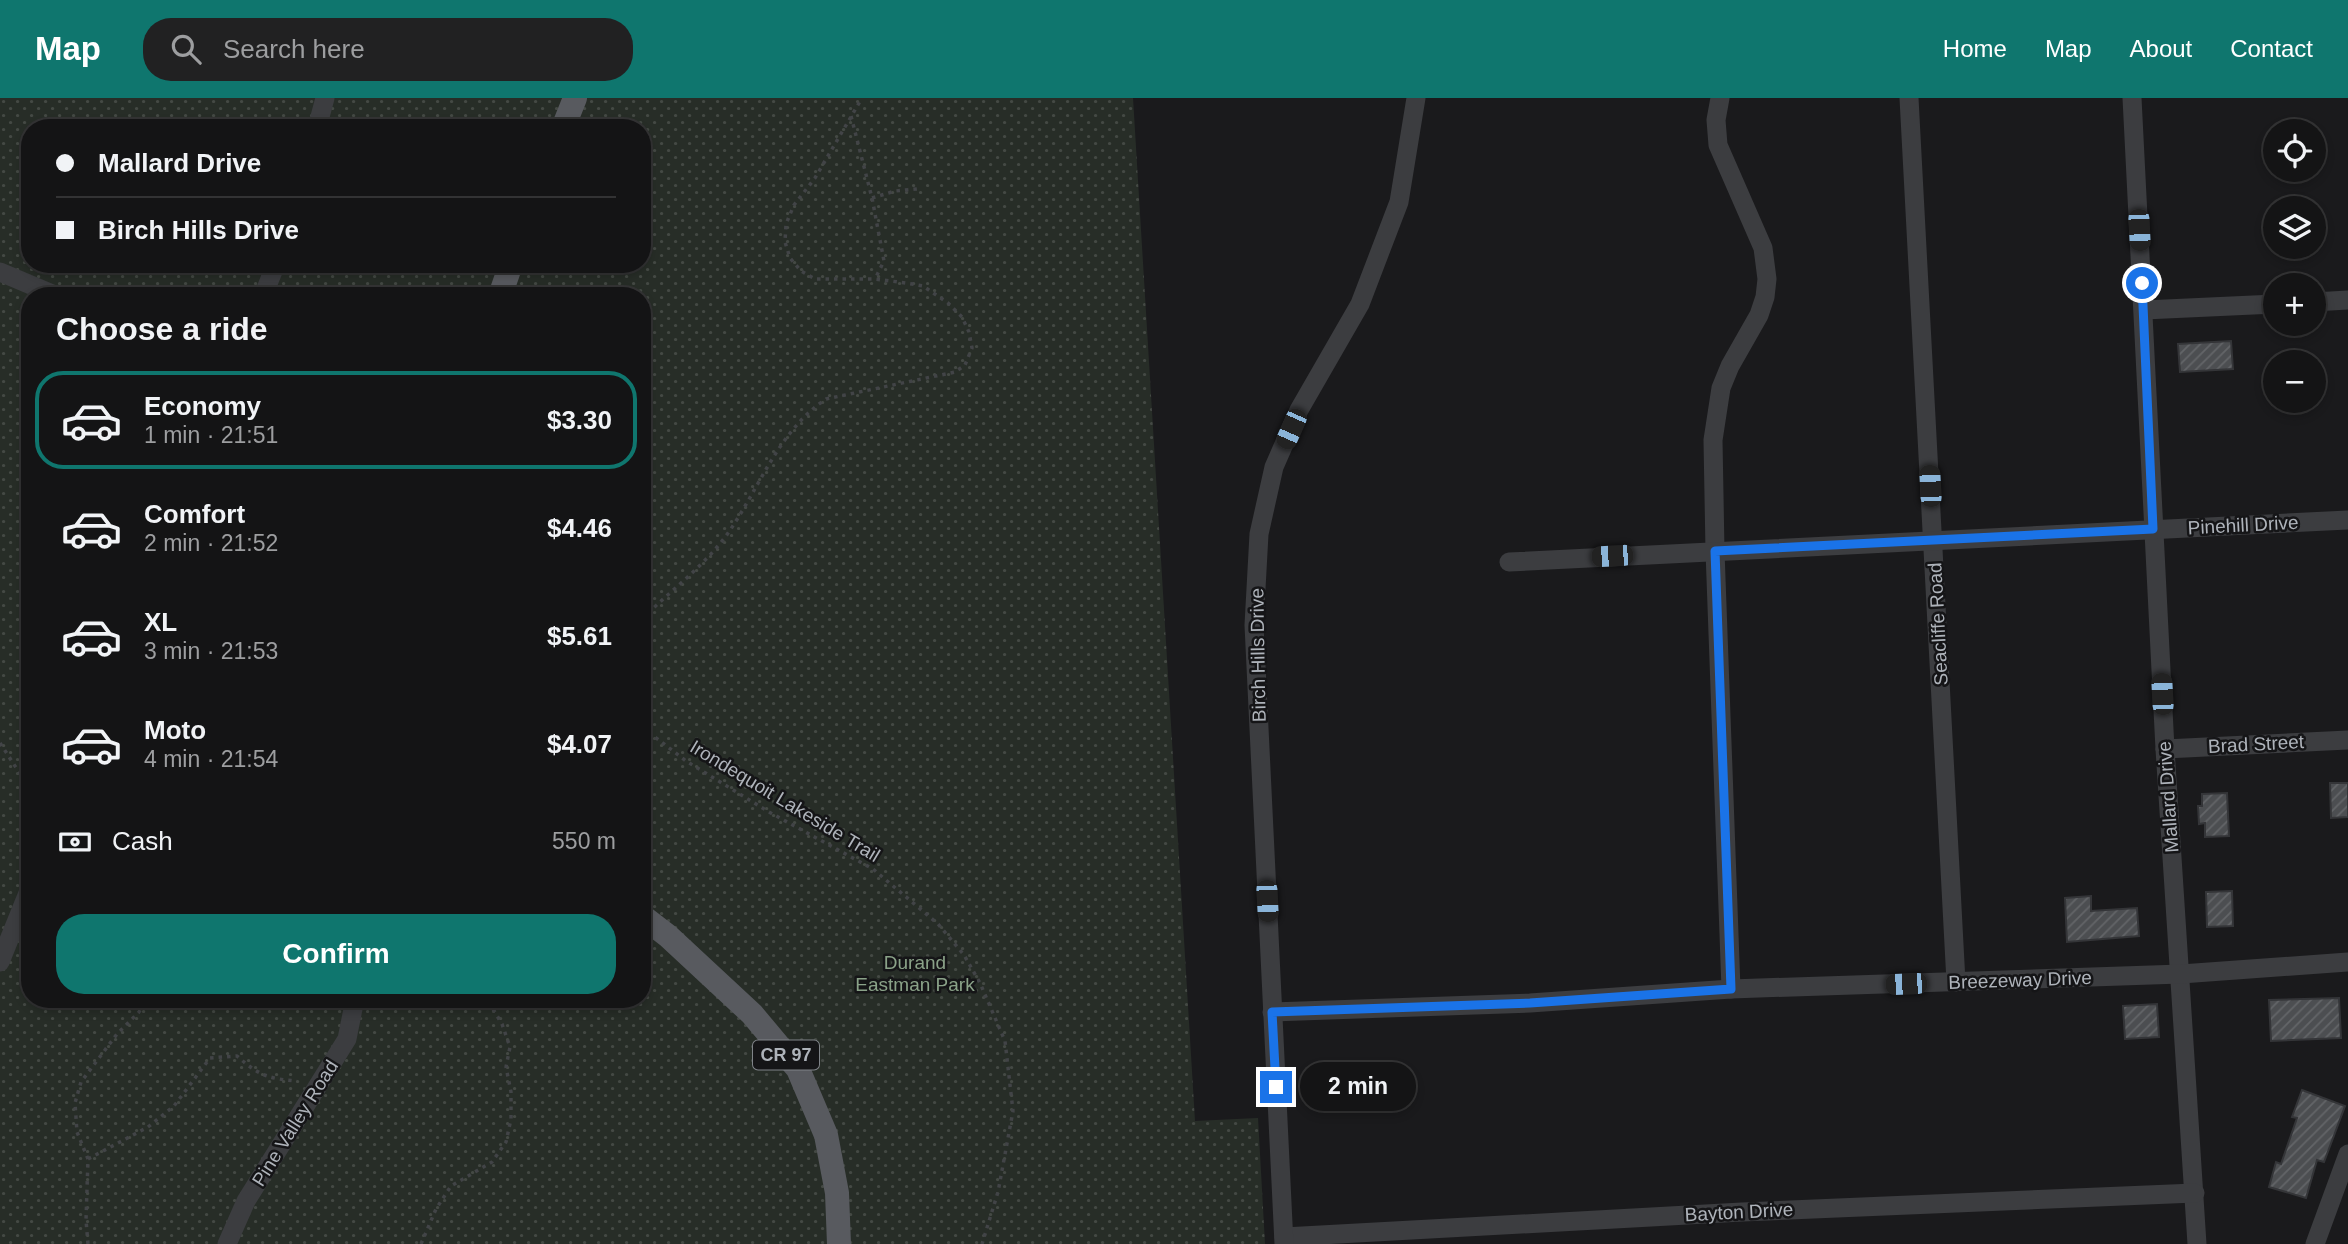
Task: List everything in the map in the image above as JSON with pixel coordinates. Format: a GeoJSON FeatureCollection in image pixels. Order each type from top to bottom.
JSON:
{"type":"FeatureCollection","features":[{"type":"Feature","properties":{"kind":"main road"},"geometry":{"type":"LineString","coordinates":[[567,119],[575,98]]}},
{"type":"Feature","properties":{"kind":"main road","name":"CR 97"},"geometry":{"type":"LineString","coordinates":[[651,923],[752,1014],[798,1069],[826,1135],[837,1193],[839,1244]]}},
{"type":"Feature","properties":{"kind":"street"},"geometry":{"type":"LineString","coordinates":[[319,119],[325,98]]}},
{"type":"Feature","properties":{"kind":"street","name":"Birch Hills Drive"},"geometry":{"type":"LineString","coordinates":[[1284,1240],[1254,625],[1259,534],[1274,467],[1299,410],[1360,304],[1399,202],[1416,98]]}},
{"type":"Feature","properties":{"kind":"street"},"geometry":{"type":"LineString","coordinates":[[1720,98],[1716,120],[1718,145],[1763,248],[1767,279],[1759,315],[1730,366],[1721,388],[1713,440],[1731,989]]}},
{"type":"Feature","properties":{"kind":"street","name":"Seacliffe Road"},"geometry":{"type":"LineString","coordinates":[[1909,98],[1956,982]]}},
{"type":"Feature","properties":{"kind":"street","name":"Mallard Drive"},"geometry":{"type":"LineString","coordinates":[[2132,98],[2165,749],[2197,1244]]}},
{"type":"Feature","properties":{"kind":"street"},"geometry":{"type":"LineString","coordinates":[[0,272],[36,287]]}},
{"type":"Feature","properties":{"kind":"street"},"geometry":{"type":"LineString","coordinates":[[2326,301],[2348,300]]}},
{"type":"Feature","properties":{"kind":"street"},"geometry":{"type":"LineString","coordinates":[[2144,310],[2263,305]]}},
{"type":"Feature","properties":{"kind":"street","name":"Pinehill Drive"},"geometry":{"type":"LineString","coordinates":[[1509,562],[2348,520]]}},
{"type":"Feature","properties":{"kind":"street","name":"Brad Street"},"geometry":{"type":"LineString","coordinates":[[2165,749],[2348,740]]}},
{"type":"Feature","properties":{"kind":"street"},"geometry":{"type":"LineString","coordinates":[[0,962],[21,910]]}},
{"type":"Feature","properties":{"kind":"street","name":"Breezeway Drive"},"geometry":{"type":"LineString","coordinates":[[1272,1012],[1530,1003],[1731,989],[2181,974],[2348,962]]}},
{"type":"Feature","properties":{"kind":"street","name":"Pine Valley Road"},"geometry":{"type":"LineString","coordinates":[[227,1244],[246,1201],[347,1040],[353,1008]]}},
{"type":"Feature","properties":{"kind":"street"},"geometry":{"type":"LineString","coordinates":[[2315,1244],[2348,1154]]}},
{"type":"Feature","properties":{"kind":"street","name":"Bayton Drive"},"geometry":{"type":"LineString","coordinates":[[1284,1240],[1742,1212],[2195,1193]]}},
{"type":"Feature","properties":{"kind":"path"},"geometry":{"type":"LineString","coordinates":[[651,610],[714,551],[751,499],[782,442],[812,408],[826,399],[955,372],[965,365],[972,348],[962,317],[948,303],[923,286],[874,279],[816,279],[801,271],[790,258],[785,242],[786,224],[794,205],[815,178],[862,98]]}},
{"type":"Feature","properties":{"kind":"path"},"geometry":{"type":"LineString","coordinates":[[852,117],[884,261],[874,279]]}},
{"type":"Feature","properties":{"kind":"path"},"geometry":{"type":"LineString","coordinates":[[872,198],[895,191],[917,189]]}},
{"type":"Feature","properties":{"kind":"path","name":"Irondequoit Lakeside Trail"},"geometry":{"type":"LineString","coordinates":[[651,734],[686,761],[759,806],[873,869],[938,924],[964,955],[980,983],[1005,1041],[1013,1111],[998,1192],[982,1244]]}},
{"type":"Feature","properties":{"kind":"path"},"geometry":{"type":"LineString","coordinates":[[0,743],[21,775]]}},
{"type":"Feature","properties":{"kind":"path"},"geometry":{"type":"LineString","coordinates":[[88,1244],[88,1159],[77,1132],[75,1103],[81,1082],[117,1034],[141,1008]]}},
{"type":"Feature","properties":{"kind":"path"},"geometry":{"type":"LineString","coordinates":[[421,1244],[436,1209],[451,1186],[492,1162],[506,1142],[511,1119],[511,1092],[506,1067],[510,1047],[502,1024],[492,1008]]}},
{"type":"Feature","properties":{"kind":"path"},"geometry":{"type":"LineString","coordinates":[[88,1159],[148,1127],[174,1106],[210,1058],[237,1056],[254,1071],[273,1080],[320,1083]]}},
{"type":"Feature","properties":{"kind":"green space","name":"Durand Eastman Park"},"geometry":{"type":"Polygon","coordinates":[[[0,98],[1133,98],[1195,1121],[1258,1118],[1265,1244],[0,1244],[0,98]]]}},
{"type":"Feature","properties":{"kind":"building"},"geometry":{"type":"Polygon","coordinates":[[[2231,341],[2233,369],[2180,372],[2178,344],[2231,341]]]}},
{"type":"Feature","properties":{"kind":"building"},"geometry":{"type":"Polygon","coordinates":[[[2330,783],[2348,783],[2348,817],[2331,818],[2330,783]]]}},
{"type":"Feature","properties":{"kind":"building"},"geometry":{"type":"Polygon","coordinates":[[[2227,793],[2229,836],[2205,837],[2205,823],[2199,824],[2198,806],[2202,806],[2202,794],[2227,793]]]}},
{"type":"Feature","properties":{"kind":"building"},"geometry":{"type":"Polygon","coordinates":[[[2232,891],[2233,926],[2207,927],[2206,892],[2232,891]]]}},
{"type":"Feature","properties":{"kind":"building"},"geometry":{"type":"Polygon","coordinates":[[[2091,896],[2091,911],[2137,908],[2139,936],[2067,942],[2065,898],[2091,896]]]}},
{"type":"Feature","properties":{"kind":"building"},"geometry":{"type":"Polygon","coordinates":[[[2339,998],[2341,1038],[2271,1041],[2269,1000],[2339,998]]]}},
{"type":"Feature","properties":{"kind":"building"},"geometry":{"type":"Polygon","coordinates":[[[2157,1004],[2159,1037],[2125,1039],[2123,1006],[2157,1004]]]}},
{"type":"Feature","properties":{"kind":"building"},"geometry":{"type":"Polygon","coordinates":[[[2302,1090],[2345,1106],[2324,1162],[2317,1160],[2306,1198],[2269,1187],[2276,1162],[2281,1164],[2297,1118],[2292,1117],[2302,1090]]]}},
{"type":"Feature","properties":{"kind":"route"},"geometry":{"type":"LineString","coordinates":[[1276,1087],[1272,1012],[1530,1003],[1731,989],[1715,551],[2153,529],[2142,283]]}}]}
